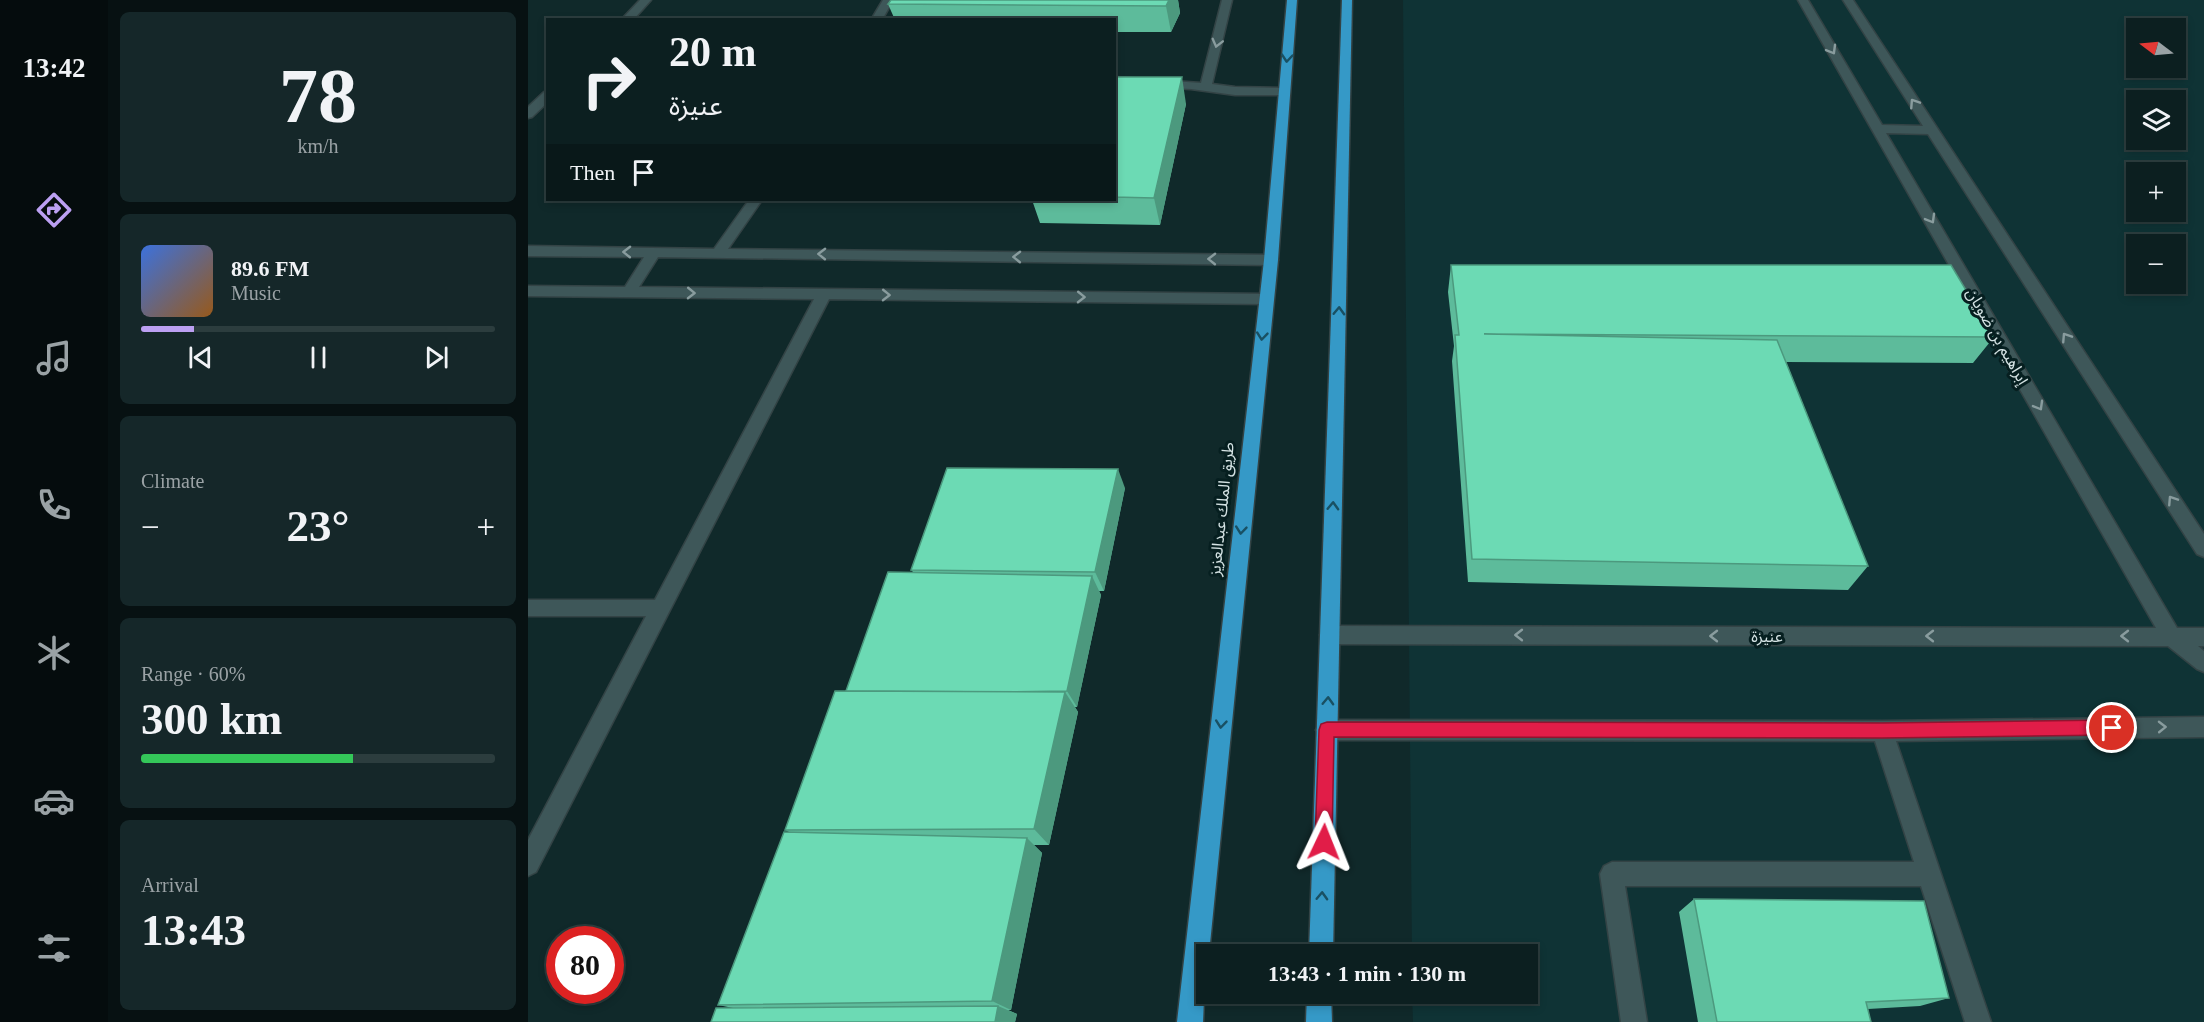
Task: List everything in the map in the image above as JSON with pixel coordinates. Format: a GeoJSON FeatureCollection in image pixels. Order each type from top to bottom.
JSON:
{"type":"FeatureCollection","features":[{"type":"Feature","properties":{"kind":"highway","name":"طريق الملك عبدالعزيز"},"geometry":{"type":"LineString","coordinates":[[1190,1022],[1271,260],[1292,0]]}},
{"type":"Feature","properties":{"kind":"highway"},"geometry":{"type":"LineString","coordinates":[[1321,944],[1347,0]]}},
{"type":"Feature","properties":{"kind":"highway"},"geometry":{"type":"LineString","coordinates":[[1319,1004],[1319,1022]]}},
{"type":"Feature","properties":{"kind":"street"},"geometry":{"type":"LineString","coordinates":[[628,18],[646,0]]}},
{"type":"Feature","properties":{"kind":"street"},"geometry":{"type":"LineString","coordinates":[[877,18],[888,0]]}},
{"type":"Feature","properties":{"kind":"street"},"geometry":{"type":"LineString","coordinates":[[1206,86],[1227,0]]}},
{"type":"Feature","properties":{"kind":"street","name":"إبراهيم بن ضويان"},"geometry":{"type":"LineString","coordinates":[[1803,0],[2172,636],[2204,663]]}},
{"type":"Feature","properties":{"kind":"street"},"geometry":{"type":"LineString","coordinates":[[1848,0],[2204,549]]}},
{"type":"Feature","properties":{"kind":"street"},"geometry":{"type":"LineString","coordinates":[[1116,81],[1206,86],[1235,91],[1284,92]]}},
{"type":"Feature","properties":{"kind":"street"},"geometry":{"type":"LineString","coordinates":[[528,114],[546,97]]}},
{"type":"Feature","properties":{"kind":"street"},"geometry":{"type":"LineString","coordinates":[[1879,129],[1932,130]]}},
{"type":"Feature","properties":{"kind":"street"},"geometry":{"type":"LineString","coordinates":[[718,253],[753,201]]}},
{"type":"Feature","properties":{"kind":"street"},"geometry":{"type":"LineString","coordinates":[[528,251],[1271,260]]}},
{"type":"Feature","properties":{"kind":"street"},"geometry":{"type":"LineString","coordinates":[[629,292],[654,252]]}},
{"type":"Feature","properties":{"kind":"street"},"geometry":{"type":"LineString","coordinates":[[528,291],[1266,299]]}},
{"type":"Feature","properties":{"kind":"street"},"geometry":{"type":"LineString","coordinates":[[528,864],[824,294]]}},
{"type":"Feature","properties":{"kind":"street"},"geometry":{"type":"LineString","coordinates":[[528,608],[660,608]]}},
{"type":"Feature","properties":{"kind":"street","name":"عنيزة"},"geometry":{"type":"LineString","coordinates":[[1330,635],[2204,637]]}},
{"type":"Feature","properties":{"kind":"street"},"geometry":{"type":"LineString","coordinates":[[1327,730],[1882,731],[2204,726]]}},
{"type":"Feature","properties":{"kind":"street"},"geometry":{"type":"LineString","coordinates":[[1882,731],[1978,1022]]}},
{"type":"Feature","properties":{"kind":"street"},"geometry":{"type":"LineString","coordinates":[[1634,1022],[1612,874],[1929,874]]}},
{"type":"Feature","properties":{"kind":"shaded area"},"geometry":{"type":"Polygon","coordinates":[[[1403,0],[2204,0],[2204,1022],[1413,1022],[1412,1004],[1538,1004],[1538,944],[1412,944],[1403,0]]]}},
{"type":"Feature","properties":{"kind":"building"},"geometry":{"type":"Polygon","coordinates":[[[891,0],[1169,0],[1166,6],[888,4],[891,0]]]}},
{"type":"Feature","properties":{"kind":"building"},"geometry":{"type":"Polygon","coordinates":[[[1116,77],[1182,77],[1154,198],[1116,197],[1116,77]]]}},
{"type":"Feature","properties":{"kind":"building"},"geometry":{"type":"Polygon","coordinates":[[[1451,265],[1951,265],[1994,337],[1484,334],[1777,340],[1868,566],[1472,559],[1455,335],[1459,335],[1451,265]]]}},
{"type":"Feature","properties":{"kind":"building"},"geometry":{"type":"Polygon","coordinates":[[[947,468],[1118,469],[1095,572],[911,570],[947,468]]]}},
{"type":"Feature","properties":{"kind":"building"},"geometry":{"type":"Polygon","coordinates":[[[888,572],[1092,576],[1067,691],[846,691],[888,572]]]}},
{"type":"Feature","properties":{"kind":"building"},"geometry":{"type":"Polygon","coordinates":[[[835,691],[1065,692],[1034,829],[785,830],[835,691]]]}},
{"type":"Feature","properties":{"kind":"building"},"geometry":{"type":"Polygon","coordinates":[[[784,832],[1027,838],[992,1001],[718,1005],[784,832]]]}},
{"type":"Feature","properties":{"kind":"building"},"geometry":{"type":"Polygon","coordinates":[[[1694,899],[1924,901],[1949,998],[1866,1002],[1871,1022],[1717,1022],[1694,899]]]}},
{"type":"Feature","properties":{"kind":"building"},"geometry":{"type":"Polygon","coordinates":[[[998,1006],[995,1022],[711,1022],[716,1008],[998,1006]]]}},
{"type":"Feature","properties":{"kind":"route"},"geometry":{"type":"LineString","coordinates":[[1324,842],[1327,730],[1882,731],[2112,728]]}}]}
